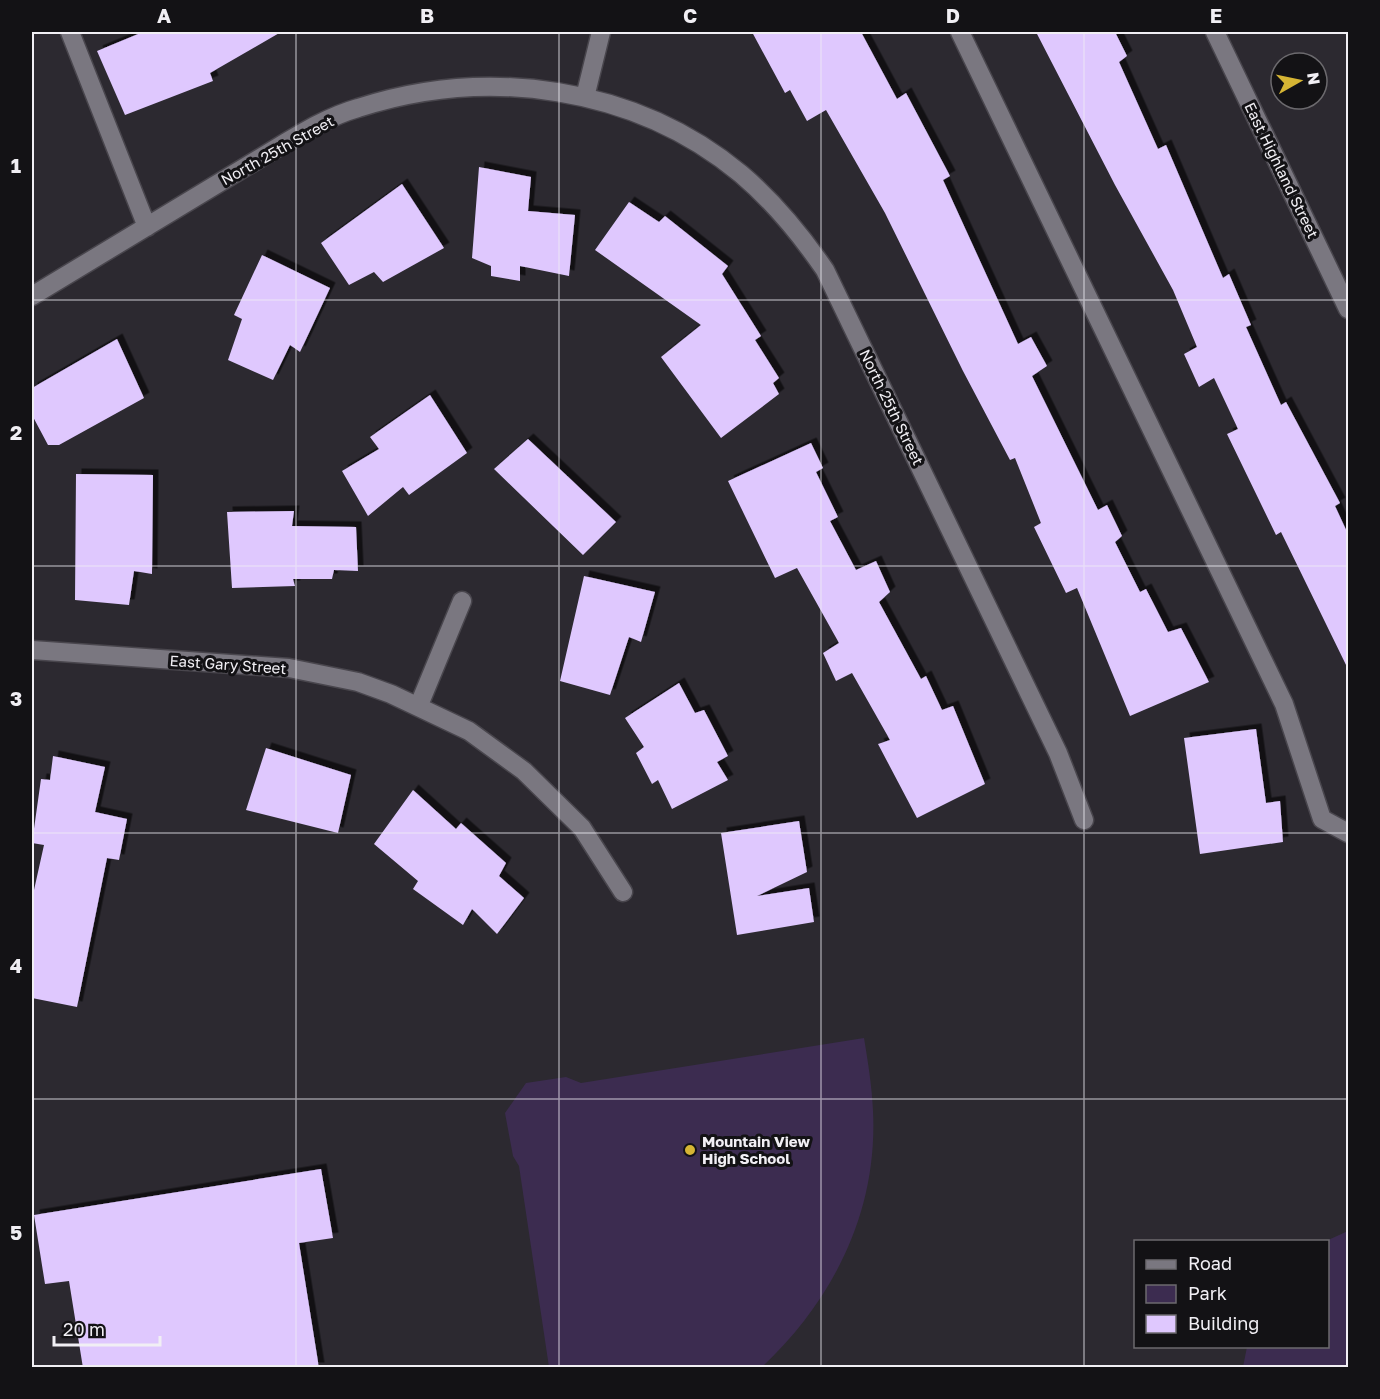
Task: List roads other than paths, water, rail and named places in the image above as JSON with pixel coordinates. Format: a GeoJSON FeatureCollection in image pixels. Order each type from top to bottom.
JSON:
{"type":"FeatureCollection","features":[{"type":"Feature","properties":{"kind":"street"},"geometry":{"type":"LineString","coordinates":[[70,32],[147,227]]}},
{"type":"Feature","properties":{"kind":"street"},"geometry":{"type":"LineString","coordinates":[[585,97],[601,32]]}},
{"type":"Feature","properties":{"kind":"street"},"geometry":{"type":"LineString","coordinates":[[960,32],[1284,704],[1322,819],[1348,832]]}},
{"type":"Feature","properties":{"kind":"street","name":"East Highland Street"},"geometry":{"type":"LineString","coordinates":[[1215,32],[1348,309]]}},
{"type":"Feature","properties":{"kind":"street","name":"North 25th Street"},"geometry":{"type":"LineString","coordinates":[[32,296],[315,126],[357,108],[447,89],[496,86],[542,88],[585,97],[630,111],[667,127],[705,148],[741,174],[801,236],[819,261],[844,308],[1058,753],[1084,820]]}},
{"type":"Feature","properties":{"kind":"street"},"geometry":{"type":"LineString","coordinates":[[419,705],[462,601]]}},
{"type":"Feature","properties":{"kind":"street","name":"East Gary Street"},"geometry":{"type":"LineString","coordinates":[[32,650],[289,668],[358,682],[419,705],[496,749],[553,797],[582,828],[623,892]]}},
{"type":"Feature","properties":{"kind":"place","name":"Mountain View High School"},"geometry":{"type":"Point","coordinates":[690,1150]}}]}
